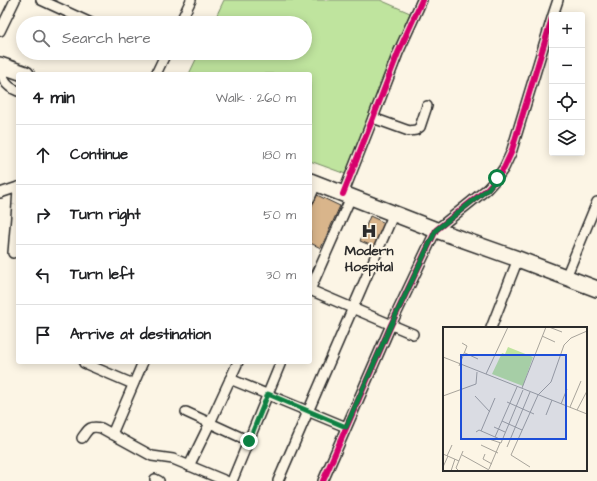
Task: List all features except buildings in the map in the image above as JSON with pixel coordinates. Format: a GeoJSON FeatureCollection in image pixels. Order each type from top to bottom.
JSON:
{"type":"FeatureCollection","features":[{"type":"Feature","properties":{"kind":"highway"},"geometry":{"type":"LineString","coordinates":[[0,65],[20,72]]}},
{"type":"Feature","properties":{"kind":"highway"},"geometry":{"type":"LineString","coordinates":[[313,183],[597,289]]}},
{"type":"Feature","properties":{"kind":"street"},"geometry":{"type":"LineString","coordinates":[[0,31],[15,0]]}},
{"type":"Feature","properties":{"kind":"street"},"geometry":{"type":"LineString","coordinates":[[41,0],[76,16]]}},
{"type":"Feature","properties":{"kind":"street"},"geometry":{"type":"LineString","coordinates":[[183,16],[191,0]]}},
{"type":"Feature","properties":{"kind":"street"},"geometry":{"type":"LineString","coordinates":[[312,285],[347,195],[373,118],[398,53],[422,0]]}},
{"type":"Feature","properties":{"kind":"street"},"geometry":{"type":"LineString","coordinates":[[554,12],[558,0]]}},
{"type":"Feature","properties":{"kind":"street"},"geometry":{"type":"LineString","coordinates":[[323,481],[391,325],[436,230],[488,189],[504,168],[512,153],[549,26]]}},
{"type":"Feature","properties":{"kind":"street"},"geometry":{"type":"LineString","coordinates":[[157,72],[163,60]]}},
{"type":"Feature","properties":{"kind":"street"},"geometry":{"type":"LineString","coordinates":[[0,65],[4,82],[16,90]]}},
{"type":"Feature","properties":{"kind":"street"},"geometry":{"type":"LineString","coordinates":[[373,118],[409,130],[416,130],[420,127],[427,106]]}},
{"type":"Feature","properties":{"kind":"street"},"geometry":{"type":"LineString","coordinates":[[0,193],[16,188]]}},
{"type":"Feature","properties":{"kind":"street"},"geometry":{"type":"LineString","coordinates":[[566,277],[597,202]]}},
{"type":"Feature","properties":{"kind":"street"},"geometry":{"type":"LineString","coordinates":[[278,481],[394,213]]}},
{"type":"Feature","properties":{"kind":"street"},"geometry":{"type":"LineString","coordinates":[[13,253],[16,217]]}},
{"type":"Feature","properties":{"kind":"street"},"geometry":{"type":"LineString","coordinates":[[490,327],[518,259]]}},
{"type":"Feature","properties":{"kind":"street"},"geometry":{"type":"LineString","coordinates":[[312,291],[413,334]]}},
{"type":"Feature","properties":{"kind":"street"},"geometry":{"type":"LineString","coordinates":[[86,364],[133,384]]}},
{"type":"Feature","properties":{"kind":"street"},"geometry":{"type":"LineString","coordinates":[[112,434],[142,364]]}},
{"type":"Feature","properties":{"kind":"street"},"geometry":{"type":"LineString","coordinates":[[190,466],[237,364]]}},
{"type":"Feature","properties":{"kind":"street"},"geometry":{"type":"LineString","coordinates":[[232,481],[280,364]]}},
{"type":"Feature","properties":{"kind":"street"},"geometry":{"type":"LineString","coordinates":[[230,379],[346,427]]}},
{"type":"Feature","properties":{"kind":"street"},"geometry":{"type":"LineString","coordinates":[[186,412],[249,441]]}},
{"type":"Feature","properties":{"kind":"street"},"geometry":{"type":"LineString","coordinates":[[82,438],[88,429],[92,427],[101,428],[152,456],[173,459],[226,481]]}},
{"type":"Feature","properties":{"kind":"green space"},"geometry":{"type":"Polygon","coordinates":[[[224,0],[380,0],[410,13],[351,176],[312,162],[312,72],[190,72],[196,60],[312,60],[312,16],[216,16],[224,0]]]}},
{"type":"Feature","properties":{"kind":"cycle path"},"geometry":{"type":"LineString","coordinates":[[343,194],[398,53],[422,0]]}},
{"type":"Feature","properties":{"kind":"cycle path"},"geometry":{"type":"LineString","coordinates":[[323,481],[391,325],[436,230],[487,189],[504,168],[511,153],[549,28]]}},
{"type":"Feature","properties":{"kind":"place","name":"Modern Hospital"},"geometry":{"type":"Point","coordinates":[369,231]}},
{"type":"Feature","properties":{"kind":"route"},"geometry":{"type":"LineString","coordinates":[[249,441],[268,394],[346,427],[391,325],[436,230],[488,189],[497,178]]}}]}
